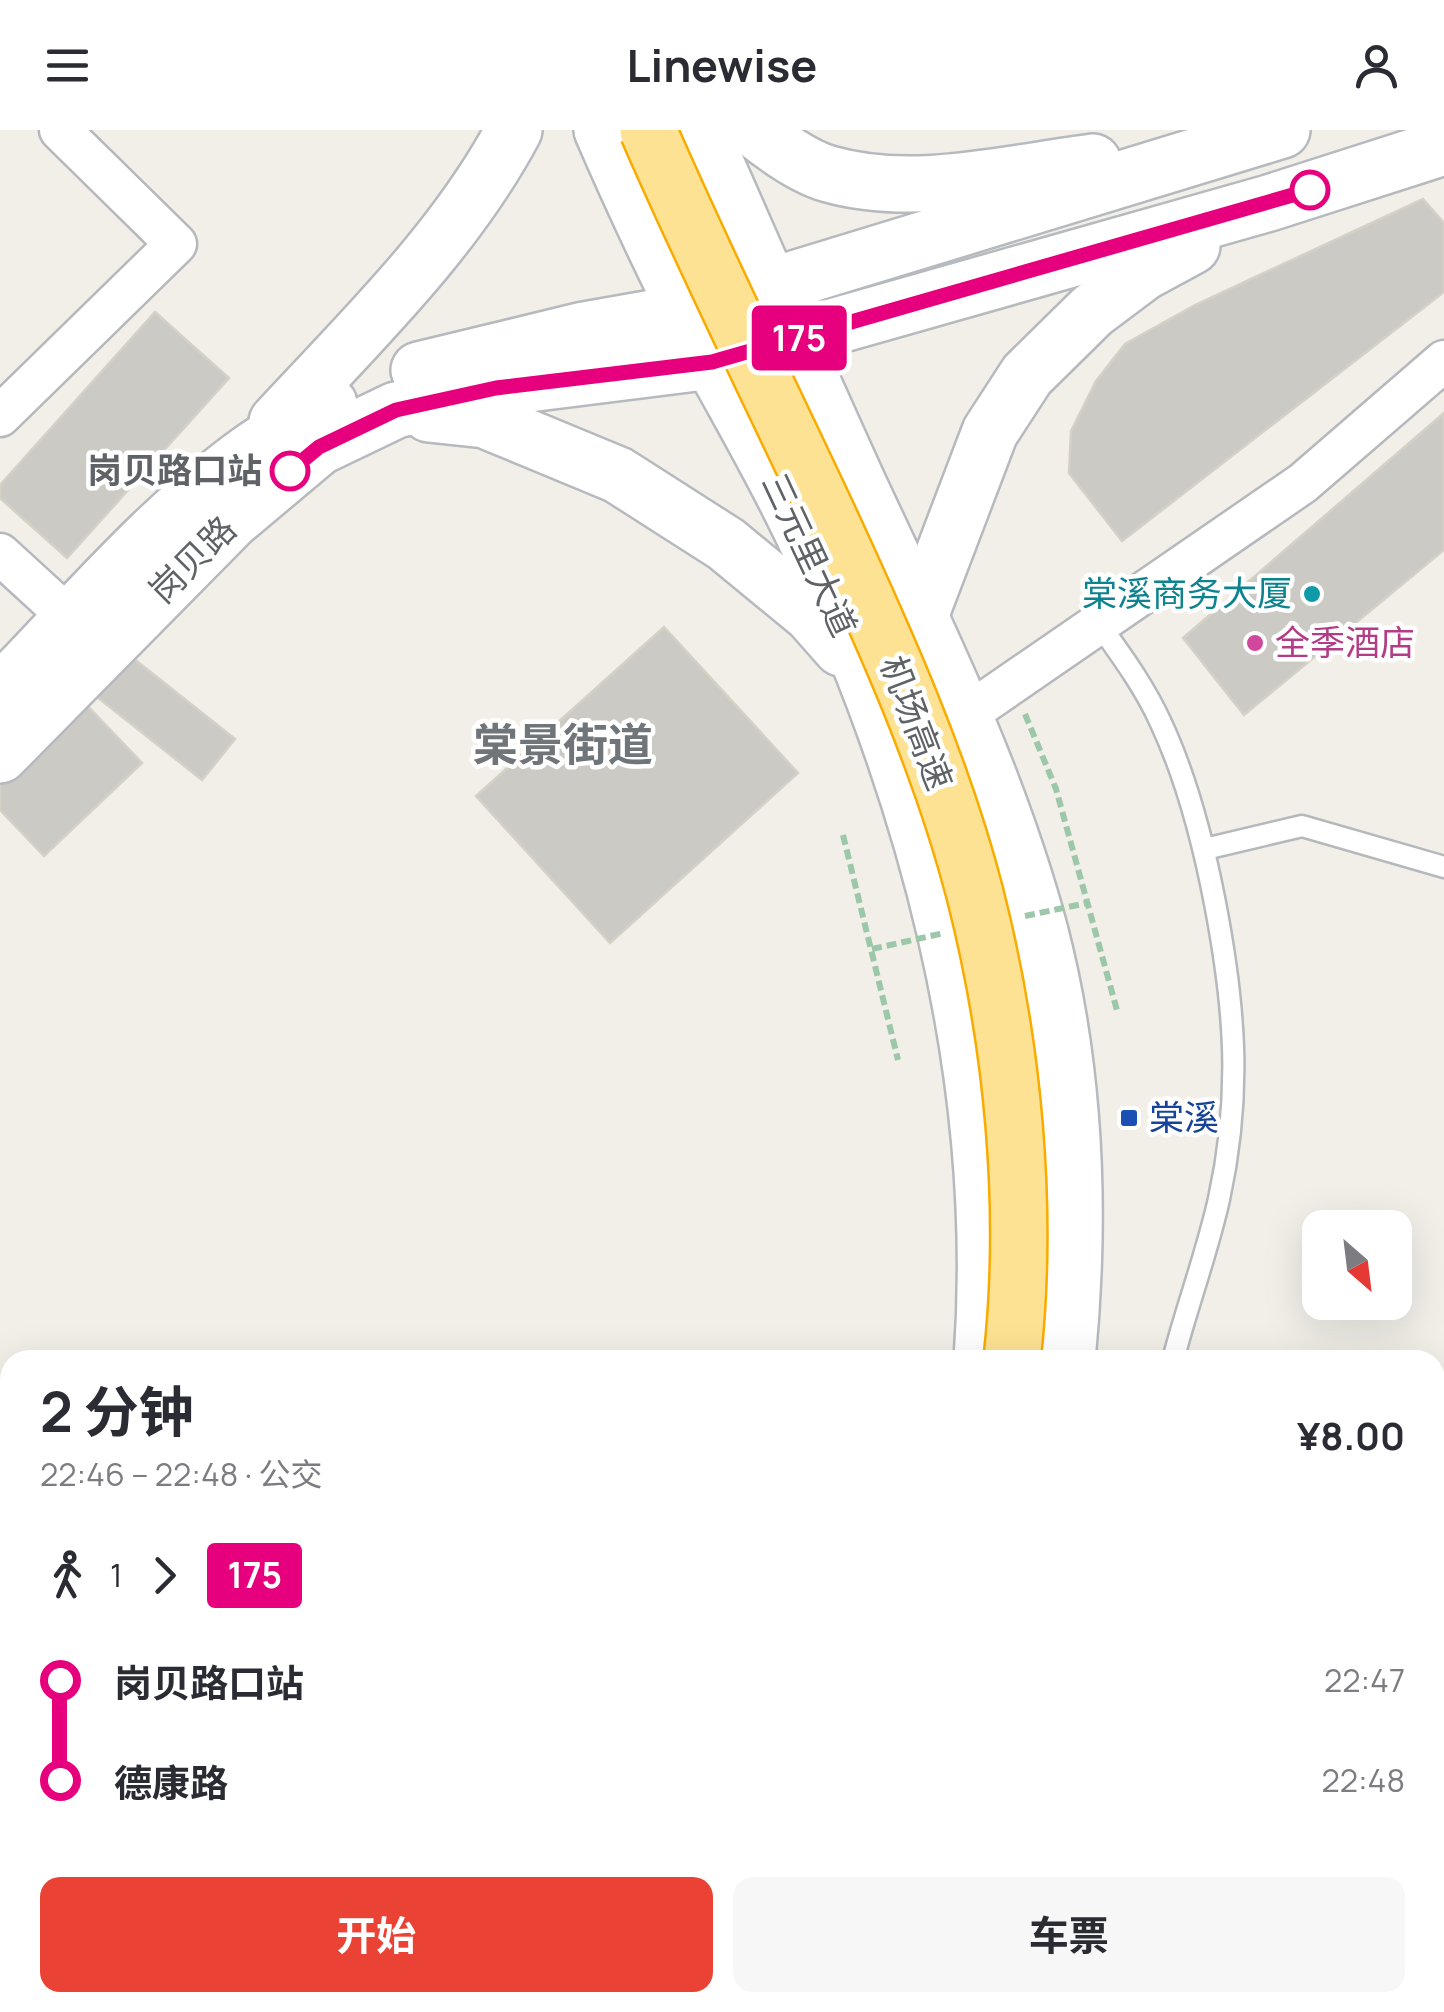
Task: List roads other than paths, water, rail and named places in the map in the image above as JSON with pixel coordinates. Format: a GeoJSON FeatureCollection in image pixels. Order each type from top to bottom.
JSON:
{"type":"FeatureCollection","features":[{"type":"Feature","properties":{"kind":"highway","name":"机场高速"},"geometry":{"type":"LineString","coordinates":[[648,130],[899,674],[941,786],[975,894],[995,988],[1012,1122],[1018,1204],[1012,1350]]}},
{"type":"Feature","properties":{"kind":"main road"},"geometry":{"type":"LineString","coordinates":[[247,454],[429,255],[486,182],[514,130]]}},
{"type":"Feature","properties":{"kind":"main road","name":"三元里大道"},"geometry":{"type":"LineString","coordinates":[[602,130],[686,312],[800,528],[872,695],[916,814],[957,988],[984,1195],[982,1350]]}},
{"type":"Feature","properties":{"kind":"main road"},"geometry":{"type":"LineString","coordinates":[[700,130],[920,616],[1022,868],[1061,1038],[1073,1142],[1074,1271],[1067,1350]]}},
{"type":"Feature","properties":{"kind":"main road"},"geometry":{"type":"LineString","coordinates":[[755,130],[826,174],[887,184],[956,180],[1263,136]]}},
{"type":"Feature","properties":{"kind":"main road","name":"岗贝路"},"geometry":{"type":"LineString","coordinates":[[0,692],[138,550],[247,454],[337,400],[398,376],[497,349],[686,312],[1263,136]]}},
{"type":"Feature","properties":{"kind":"main road"},"geometry":{"type":"LineString","coordinates":[[920,616],[990,432],[1027,374],[1092,311],[1144,272],[1268,203],[1444,147]]}},
{"type":"Feature","properties":{"kind":"main road","name":"岗贝路"},"geometry":{"type":"LineString","coordinates":[[0,754],[232,520],[319,447],[396,410],[496,388],[712,362],[1268,203]]}},
{"type":"Feature","properties":{"kind":"main road"},"geometry":{"type":"LineString","coordinates":[[396,410],[484,420],[618,475],[726,544],[811,614],[872,695],[917,676],[930,677],[956,701]]}},
{"type":"Feature","properties":{"kind":"street"},"geometry":{"type":"LineString","coordinates":[[0,416],[176,244],[60,130]]}},
{"type":"Feature","properties":{"kind":"street"},"geometry":{"type":"LineString","coordinates":[[956,701],[1012,683],[1303,483],[1444,362]]}},
{"type":"Feature","properties":{"kind":"street"},"geometry":{"type":"LineString","coordinates":[[0,554],[72,619]]}},
{"type":"Feature","properties":{"kind":"lane"},"geometry":{"type":"LineString","coordinates":[[1099,624],[1159,719],[1204,849],[1234,1013],[1234,1086],[1220,1198],[1176,1350]]}},
{"type":"Feature","properties":{"kind":"lane"},"geometry":{"type":"LineString","coordinates":[[1204,849],[1302,826],[1444,867]]}},
{"type":"Feature","properties":{"kind":"place","name":"岗贝路口站"},"geometry":{"type":"Point","coordinates":[290,471]}},
{"type":"Feature","properties":{"kind":"place","name":"棠溪商务大厦"},"geometry":{"type":"Point","coordinates":[1312,594]}},
{"type":"Feature","properties":{"kind":"place","name":"全季酒店"},"geometry":{"type":"Point","coordinates":[1255,643]}},
{"type":"Feature","properties":{"kind":"place","name":"棠溪"},"geometry":{"type":"Point","coordinates":[1129,1118]}},
{"type":"Feature","properties":{"kind":"district","name":"棠景街道"},"geometry":{"type":"Point","coordinates":[563,745]}}]}
